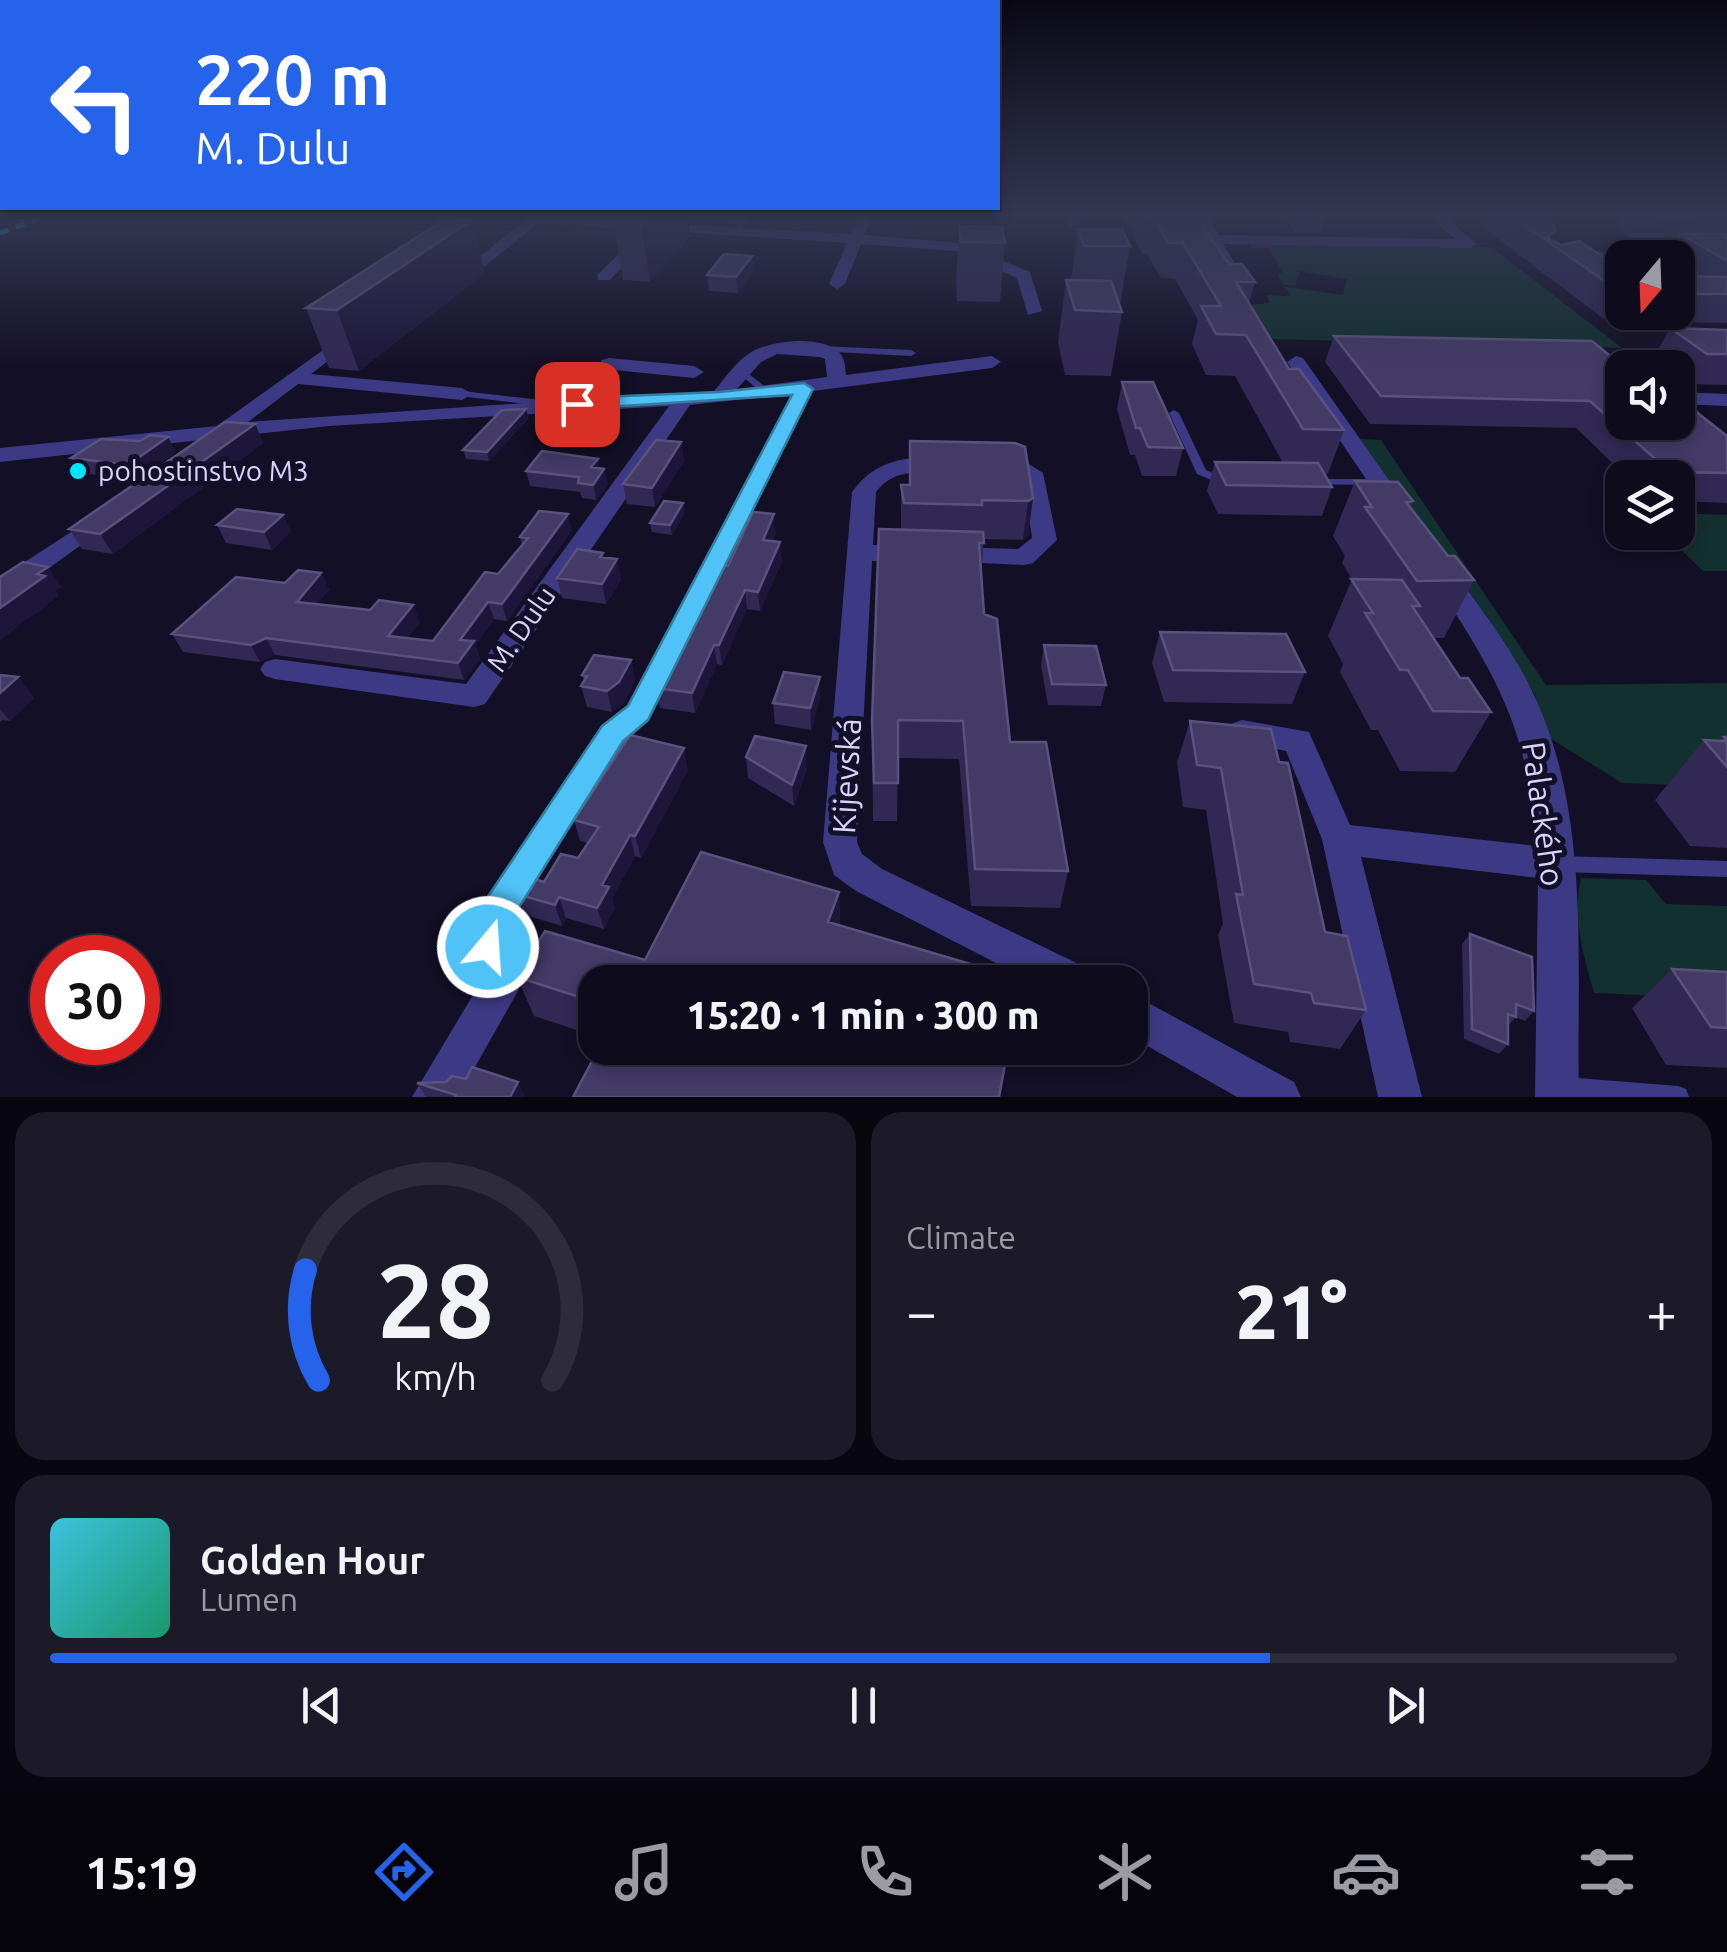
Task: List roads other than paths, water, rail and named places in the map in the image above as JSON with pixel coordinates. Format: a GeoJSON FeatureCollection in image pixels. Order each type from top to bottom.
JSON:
{"type":"FeatureCollection","features":[{"type":"Feature","properties":{"kind":"street"},"geometry":{"type":"LineString","coordinates":[[604,277],[613,267]]}},
{"type":"Feature","properties":{"kind":"street"},"geometry":{"type":"LineString","coordinates":[[836,284],[843,267]]}},
{"type":"Feature","properties":{"kind":"street"},"geometry":{"type":"LineString","coordinates":[[1006,267],[1024,275],[1034,311]]}},
{"type":"Feature","properties":{"kind":"street"},"geometry":{"type":"LineString","coordinates":[[1230,267],[1249,303]]}},
{"type":"Feature","properties":{"kind":"street"},"geometry":{"type":"LineString","coordinates":[[185,459],[361,328]]}},
{"type":"Feature","properties":{"kind":"street"},"geometry":{"type":"LineString","coordinates":[[720,398],[753,355],[766,350],[816,349],[834,357],[837,383]]}},
{"type":"Feature","properties":{"kind":"street"},"geometry":{"type":"LineString","coordinates":[[0,455],[224,430],[551,404],[720,398],[992,362]]}},
{"type":"Feature","properties":{"kind":"street","name":"Palackého"},"geometry":{"type":"LineString","coordinates":[[1296,362],[1501,659],[1530,722],[1544,773],[1555,864],[1557,1092]]}},
{"type":"Feature","properties":{"kind":"street"},"geometry":{"type":"LineString","coordinates":[[577,404],[608,364],[694,372]]}},
{"type":"Feature","properties":{"kind":"street"},"geometry":{"type":"LineString","coordinates":[[294,378],[462,394]]}},
{"type":"Feature","properties":{"kind":"street"},"geometry":{"type":"LineString","coordinates":[[434,1097],[498,991],[500,974],[485,930],[612,734],[638,713],[804,389]]}},
{"type":"Feature","properties":{"kind":"street","name":"M. Dulu"},"geometry":{"type":"LineString","coordinates":[[275,669],[474,696],[684,399]]}},
{"type":"Feature","properties":{"kind":"street"},"geometry":{"type":"LineString","coordinates":[[1695,399],[1727,400]]}},
{"type":"Feature","properties":{"kind":"street","name":"Kijevská"},"geometry":{"type":"LineString","coordinates":[[862,553],[1024,557],[1044,540],[1035,478],[1003,464],[897,464],[875,475],[864,492],[840,842],[847,864],[869,880],[1038,965]]}},
{"type":"Feature","properties":{"kind":"street"},"geometry":{"type":"LineString","coordinates":[[0,591],[123,503]]}},
{"type":"Feature","properties":{"kind":"street"},"geometry":{"type":"LineString","coordinates":[[1210,726],[1298,741],[1338,839],[1400,1097]]}},
{"type":"Feature","properties":{"kind":"street"},"geometry":{"type":"LineString","coordinates":[[1338,839],[1555,864]]}},
{"type":"Feature","properties":{"kind":"street"},"geometry":{"type":"LineString","coordinates":[[1148,1023],[1279,1097]]}},
{"type":"Feature","properties":{"kind":"lane"},"geometry":{"type":"LineString","coordinates":[[1592,267],[1596,270]]}},
{"type":"Feature","properties":{"kind":"lane"},"geometry":{"type":"LineString","coordinates":[[816,349],[911,352]]}},
{"type":"Feature","properties":{"kind":"lane"},"geometry":{"type":"LineString","coordinates":[[741,371],[768,393]]}},
{"type":"Feature","properties":{"kind":"lane"},"geometry":{"type":"LineString","coordinates":[[462,394],[551,404]]}},
{"type":"Feature","properties":{"kind":"lane"},"geometry":{"type":"LineString","coordinates":[[1174,412],[1204,475],[1218,481],[1246,482]]}},
{"type":"Feature","properties":{"kind":"lane"},"geometry":{"type":"LineString","coordinates":[[1303,482],[1380,482]]}},
{"type":"Feature","properties":{"kind":"lane"},"geometry":{"type":"LineString","coordinates":[[1555,864],[1727,870]]}},
{"type":"Feature","properties":{"kind":"lane"},"geometry":{"type":"LineString","coordinates":[[1557,1092],[1678,1097]]}},
{"type":"Feature","properties":{"kind":"place","name":"pohostinstvo M3"},"geometry":{"type":"Point","coordinates":[78,471]}}]}
